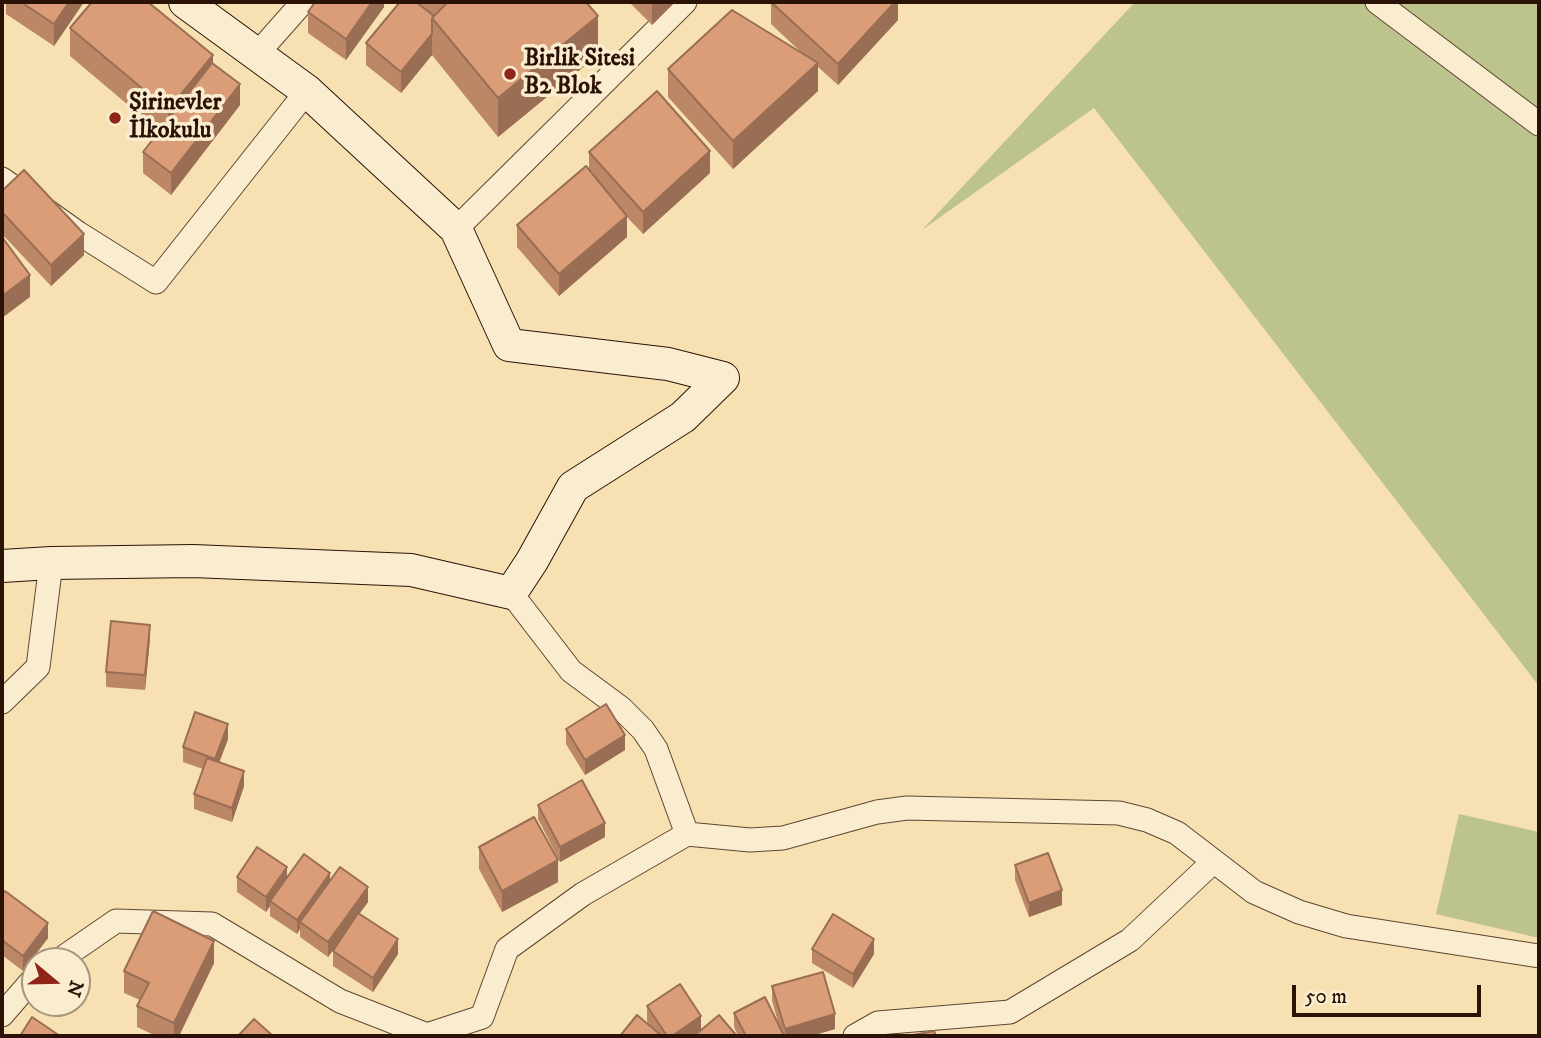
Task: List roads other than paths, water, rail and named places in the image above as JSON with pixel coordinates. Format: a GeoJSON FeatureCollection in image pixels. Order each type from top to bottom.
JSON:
{"type":"FeatureCollection","features":[{"type":"Feature","properties":{"kind":"street"},"geometry":{"type":"LineString","coordinates":[[185,2],[307,91],[456,229],[509,345],[668,364],[723,379],[683,417],[573,487],[511,593]]}},
{"type":"Feature","properties":{"kind":"street"},"geometry":{"type":"LineString","coordinates":[[257,54],[303,2]]}},
{"type":"Feature","properties":{"kind":"street"},"geometry":{"type":"LineString","coordinates":[[456,229],[685,2]]}},
{"type":"Feature","properties":{"kind":"street"},"geometry":{"type":"LineString","coordinates":[[1377,2],[1539,124]]}},
{"type":"Feature","properties":{"kind":"street"},"geometry":{"type":"LineString","coordinates":[[3,181],[156,282],[307,91]]}},
{"type":"Feature","properties":{"kind":"street"},"geometry":{"type":"LineString","coordinates":[[2,566],[193,561],[411,570],[511,593],[571,671],[621,708],[643,730],[656,749],[687,834]]}},
{"type":"Feature","properties":{"kind":"street"},"geometry":{"type":"LineString","coordinates":[[2,702],[38,667],[51,563]]}},
{"type":"Feature","properties":{"kind":"street"},"geometry":{"type":"LineString","coordinates":[[78,947],[116,921],[212,924],[340,1001],[427,1035],[482,1017],[507,949],[583,894],[687,834],[750,840],[783,838],[877,812],[906,808],[1119,813],[1147,820],[1177,833],[1254,892],[1298,912],[1346,926],[1539,956]]}},
{"type":"Feature","properties":{"kind":"street"},"geometry":{"type":"LineString","coordinates":[[855,1036],[878,1023],[1010,1012],[1130,940],[1213,862]]}},
{"type":"Feature","properties":{"kind":"street"},"geometry":{"type":"LineString","coordinates":[[2,1015],[21,993]]}},
{"type":"Feature","properties":{"kind":"place","name":"Birlik Sitesi B2 Blok"},"geometry":{"type":"Point","coordinates":[510,74]}},
{"type":"Feature","properties":{"kind":"place","name":"Şirinevler İlkokulu"},"geometry":{"type":"Point","coordinates":[115,118]}}]}
